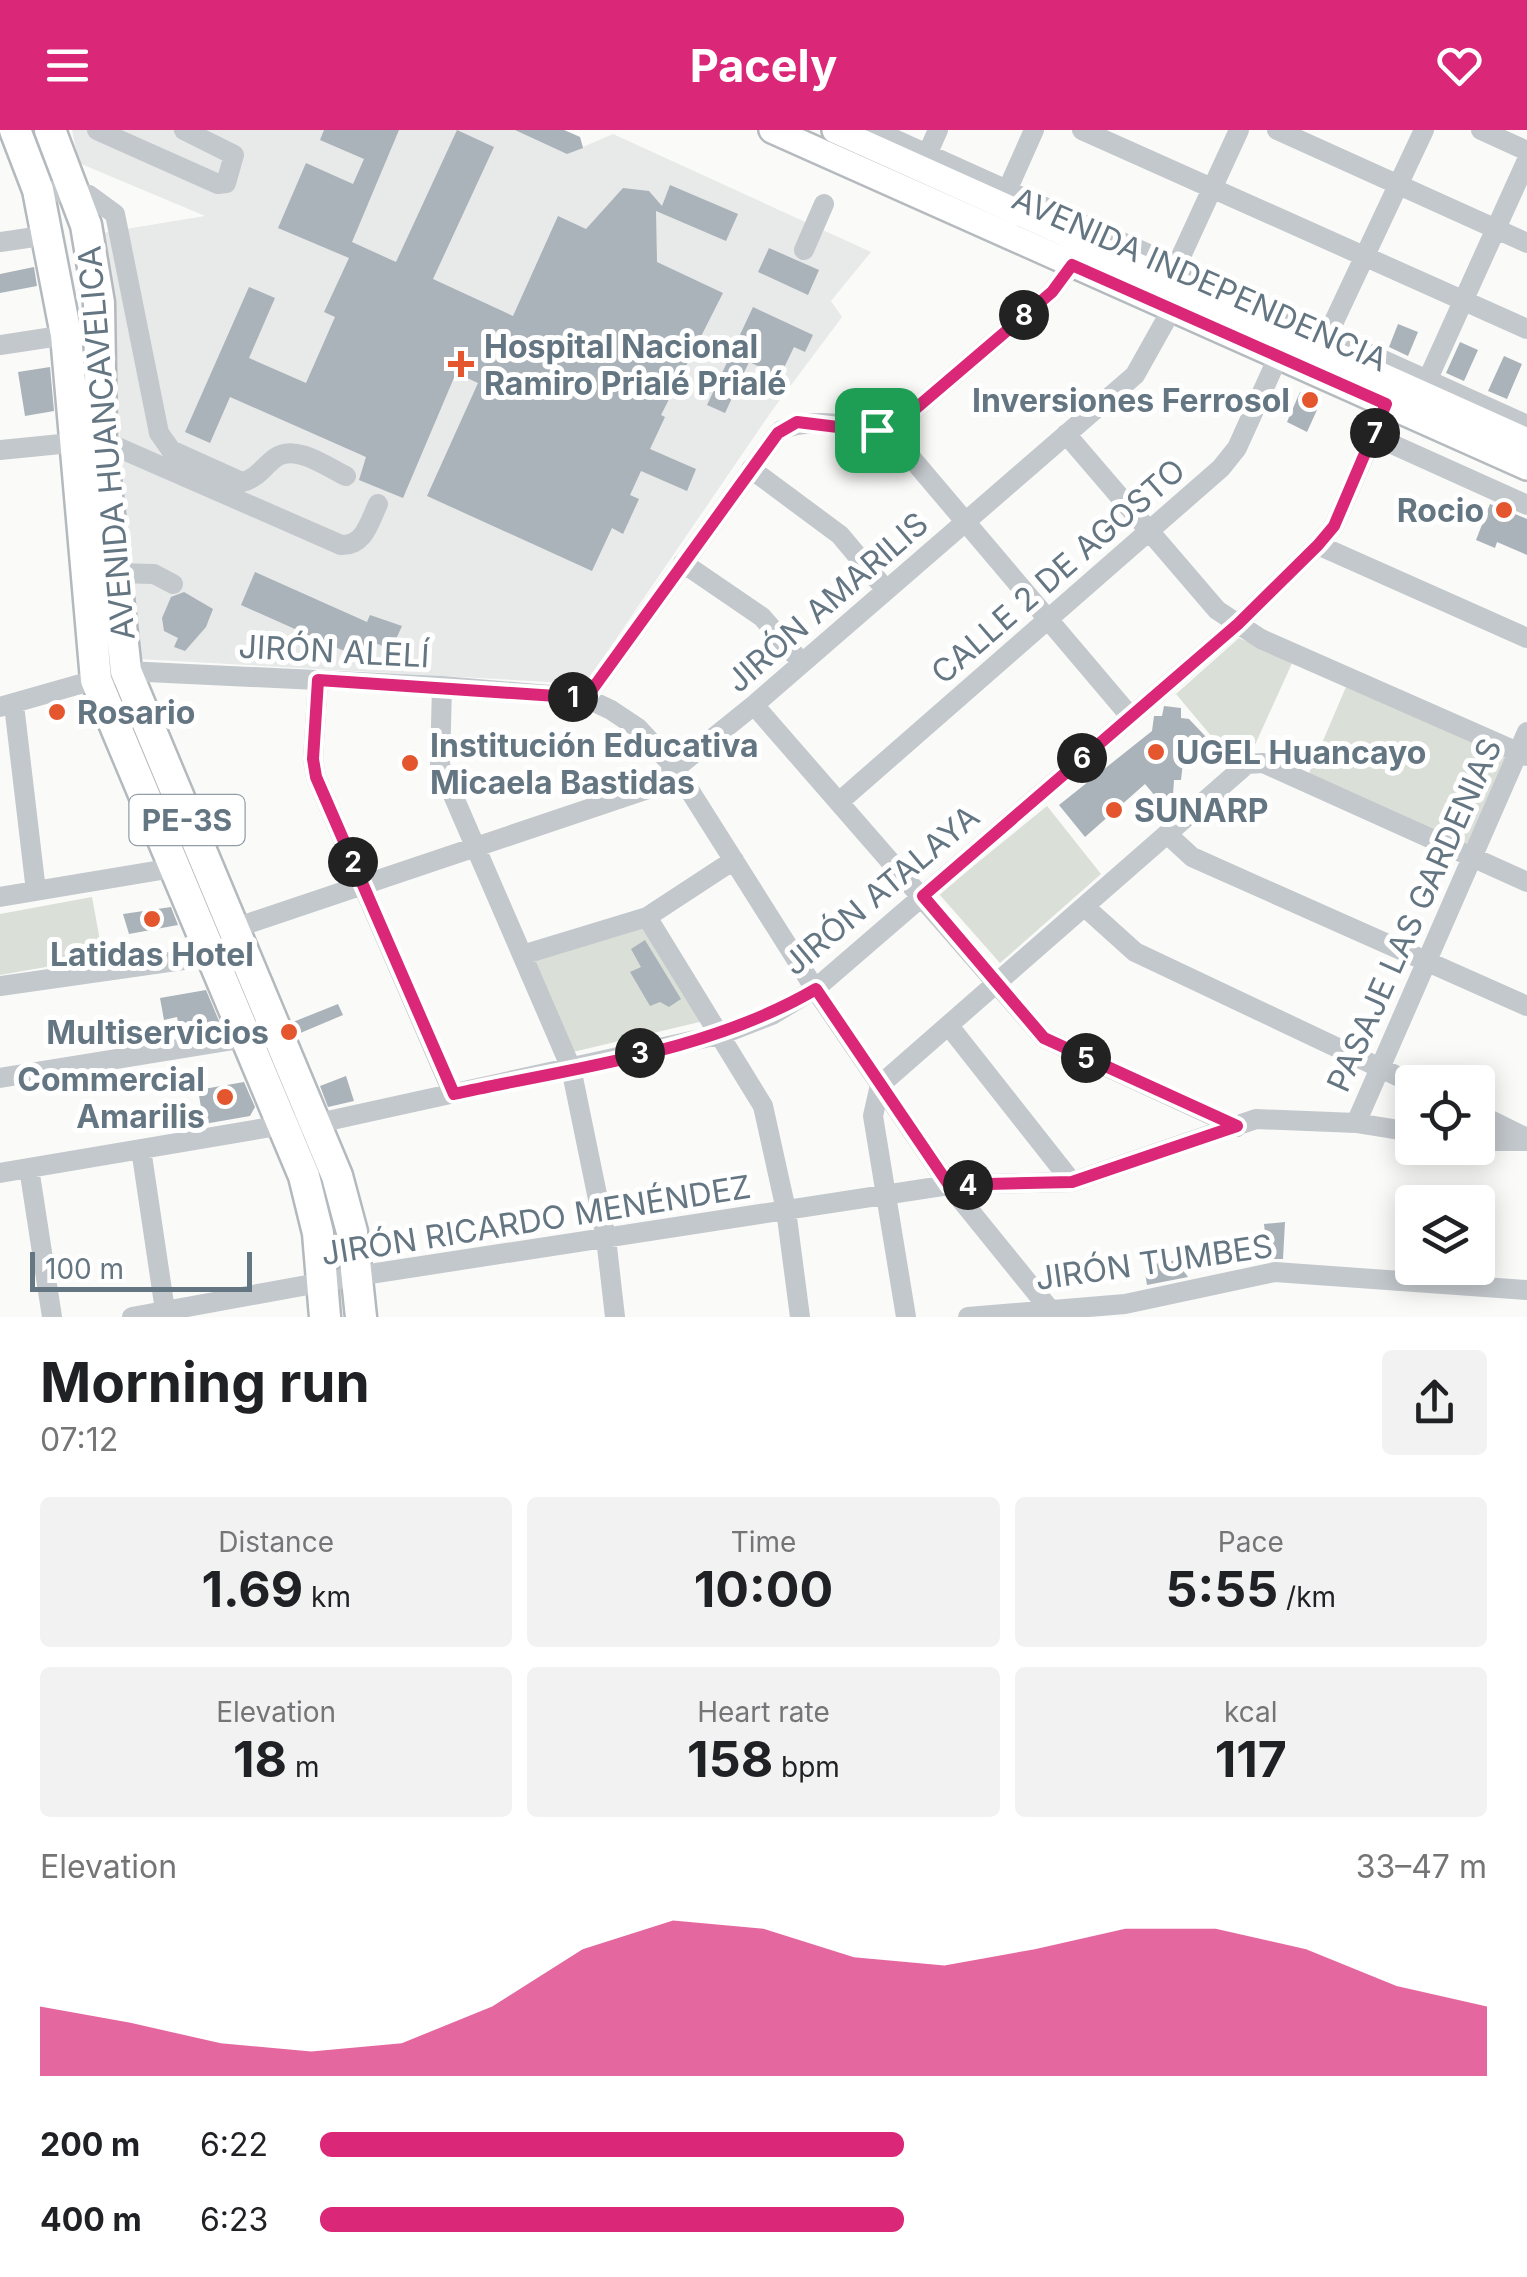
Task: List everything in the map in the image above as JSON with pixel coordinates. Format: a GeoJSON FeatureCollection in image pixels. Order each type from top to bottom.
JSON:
{"type":"FeatureCollection","features":[{"type":"Feature","properties":{"kind":"highway","name":"AVENIDA HUANCAVELICA"},"geometry":{"type":"LineString","coordinates":[[50,130],[86,225],[99,303],[88,440]]}},
{"type":"Feature","properties":{"kind":"highway","name":"AVENIDA HUANCAVELICA"},"geometry":{"type":"LineString","coordinates":[[11,136],[38,190],[48,235],[88,440],[104,561],[126,671],[337,1176],[352,1232],[361,1317]]}},
{"type":"Feature","properties":{"kind":"highway","name":"AVENIDA HUANCAVELICA"},"geometry":{"type":"LineString","coordinates":[[104,561],[96,680],[304,1176],[318,1233],[326,1317]]}},
{"type":"Feature","properties":{"kind":"main road","name":"AVENIDA INDEPENDENCIA"},"geometry":{"type":"LineString","coordinates":[[772,130],[1278,356],[1391,393],[1424,387],[1527,441]]}},
{"type":"Feature","properties":{"kind":"main road","name":"AVENIDA INDEPENDENCIA"},"geometry":{"type":"LineString","coordinates":[[836,130],[923,162],[1324,342],[1391,393],[1527,467]]}},
{"type":"Feature","properties":{"kind":"street"},"geometry":{"type":"LineString","coordinates":[[97,130],[218,184],[226,183],[234,155],[184,130]]}},
{"type":"Feature","properties":{"kind":"street","name":"AVENIDA INDEPENDENCIA"},"geometry":{"type":"LineString","coordinates":[[874,130],[923,162]]}},
{"type":"Feature","properties":{"kind":"street"},"geometry":{"type":"LineString","coordinates":[[923,162],[938,130]]}},
{"type":"Feature","properties":{"kind":"street"},"geometry":{"type":"LineString","coordinates":[[1004,198],[1034,130]]}},
{"type":"Feature","properties":{"kind":"street"},"geometry":{"type":"LineString","coordinates":[[1082,130],[1527,328]]}},
{"type":"Feature","properties":{"kind":"street"},"geometry":{"type":"LineString","coordinates":[[1173,274],[1239,130]]}},
{"type":"Feature","properties":{"kind":"street"},"geometry":{"type":"LineString","coordinates":[[1277,130],[1527,243]]}},
{"type":"Feature","properties":{"kind":"street"},"geometry":{"type":"LineString","coordinates":[[1324,342],[1424,130]]}},
{"type":"Feature","properties":{"kind":"street"},"geometry":{"type":"LineString","coordinates":[[1481,130],[1527,151]]}},
{"type":"Feature","properties":{"kind":"street"},"geometry":{"type":"LineString","coordinates":[[1424,387],[1527,160]]}},
{"type":"Feature","properties":{"kind":"street"},"geometry":{"type":"LineString","coordinates":[[38,190],[73,190],[104,204],[115,214],[164,443],[242,482],[254,479],[279,454],[297,453],[346,476]]}},
{"type":"Feature","properties":{"kind":"street"},"geometry":{"type":"LineString","coordinates":[[804,250],[824,204]]}},
{"type":"Feature","properties":{"kind":"street"},"geometry":{"type":"LineString","coordinates":[[0,242],[48,235]]}},
{"type":"Feature","properties":{"kind":"street"},"geometry":{"type":"LineString","coordinates":[[887,433],[1052,292],[1072,265]]}},
{"type":"Feature","properties":{"kind":"street","name":"JIRÓN AMARILIS"},"geometry":{"type":"LineString","coordinates":[[232,929],[628,797],[676,769],[1135,374],[1172,310]]}},
{"type":"Feature","properties":{"kind":"street"},"geometry":{"type":"LineString","coordinates":[[0,345],[66,336]]}},
{"type":"Feature","properties":{"kind":"street","name":"AVENIDA INDEPENDENCIA"},"geometry":{"type":"LineString","coordinates":[[1324,342],[1424,387],[1527,425]]}},
{"type":"Feature","properties":{"kind":"street","name":"CALLE 2 DE AGOSTO"},"geometry":{"type":"LineString","coordinates":[[839,802],[1222,468],[1237,448],[1278,356]]}},
{"type":"Feature","properties":{"kind":"street","name":"JIRÓN ATALAYA"},"geometry":{"type":"LineString","coordinates":[[0,1174],[314,1124],[722,1034],[772,1015],[816,989],[1238,624],[1318,545],[1334,526],[1391,393]]}},
{"type":"Feature","properties":{"kind":"street"},"geometry":{"type":"LineString","coordinates":[[586,698],[788,424],[887,433],[1130,716]]}},
{"type":"Feature","properties":{"kind":"street"},"geometry":{"type":"LineString","coordinates":[[1066,434],[1217,610],[1260,638],[1522,754]]}},
{"type":"Feature","properties":{"kind":"street"},"geometry":{"type":"LineString","coordinates":[[1374,436],[1527,505]]}},
{"type":"Feature","properties":{"kind":"street"},"geometry":{"type":"LineString","coordinates":[[0,450],[88,440],[341,545],[352,546],[361,539],[378,504]]}},
{"type":"Feature","properties":{"kind":"street"},"geometry":{"type":"LineString","coordinates":[[752,469],[840,535],[886,590]]}},
{"type":"Feature","properties":{"kind":"street"},"geometry":{"type":"LineString","coordinates":[[1318,545],[1527,638]]}},
{"type":"Feature","properties":{"kind":"street"},"geometry":{"type":"LineString","coordinates":[[104,561],[154,574],[174,584]]}},
{"type":"Feature","properties":{"kind":"street"},"geometry":{"type":"LineString","coordinates":[[684,563],[762,616],[802,663]]}},
{"type":"Feature","properties":{"kind":"street","name":"JIRÓN ALELÍ"},"geometry":{"type":"LineString","coordinates":[[7,706],[126,671],[442,686],[586,698],[638,728],[676,769],[816,989],[949,1185],[1053,1313]]}},
{"type":"Feature","properties":{"kind":"street"},"geometry":{"type":"LineString","coordinates":[[318,680],[313,759],[316,777],[454,1094]]}},
{"type":"Feature","properties":{"kind":"street"},"geometry":{"type":"LineString","coordinates":[[442,686],[440,765],[570,1068],[606,1238],[615,1317]]}},
{"type":"Feature","properties":{"kind":"street"},"geometry":{"type":"LineString","coordinates":[[754,705],[1044,1038],[1237,1126]]}},
{"type":"Feature","properties":{"kind":"street"},"geometry":{"type":"LineString","coordinates":[[7,706],[36,891]]}},
{"type":"Feature","properties":{"kind":"street","name":"PASAJE LAS GARDENIAS"},"geometry":{"type":"LineString","coordinates":[[1356,1123],[1522,754],[1527,732]]}},
{"type":"Feature","properties":{"kind":"street"},"geometry":{"type":"LineString","coordinates":[[906,1317],[873,1116],[880,1085],[1240,767],[1255,762],[1527,882]]}},
{"type":"Feature","properties":{"kind":"street"},"geometry":{"type":"LineString","coordinates":[[1167,834],[1192,857],[1527,1006]]}},
{"type":"Feature","properties":{"kind":"street"},"geometry":{"type":"LineString","coordinates":[[522,954],[647,917],[734,860]]}},
{"type":"Feature","properties":{"kind":"street"},"geometry":{"type":"LineString","coordinates":[[0,897],[173,868]]}},
{"type":"Feature","properties":{"kind":"street"},"geometry":{"type":"LineString","coordinates":[[1085,907],[1135,952],[1395,1075]]}},
{"type":"Feature","properties":{"kind":"street"},"geometry":{"type":"LineString","coordinates":[[647,917],[763,1106],[786,1210],[800,1317]]}},
{"type":"Feature","properties":{"kind":"street"},"geometry":{"type":"LineString","coordinates":[[0,986],[211,956]]}},
{"type":"Feature","properties":{"kind":"street"},"geometry":{"type":"LineString","coordinates":[[949,1026],[1072,1182]]}},
{"type":"Feature","properties":{"kind":"street"},"geometry":{"type":"LineString","coordinates":[[0,1078],[246,1038]]}},
{"type":"Feature","properties":{"kind":"street","name":"JIRÓN RICARDO MENÉNDEZ"},"geometry":{"type":"LineString","coordinates":[[132,1317],[166,1314],[357,1276],[949,1185],[1072,1182],[1256,1119],[1356,1123],[1395,1129]]}},
{"type":"Feature","properties":{"kind":"street"},"geometry":{"type":"LineString","coordinates":[[1495,1123],[1527,1140]]}},
{"type":"Feature","properties":{"kind":"street"},"geometry":{"type":"LineString","coordinates":[[1495,1141],[1527,1140]]}},
{"type":"Feature","properties":{"kind":"street"},"geometry":{"type":"LineString","coordinates":[[141,1149],[166,1314]]}},
{"type":"Feature","properties":{"kind":"street"},"geometry":{"type":"LineString","coordinates":[[29,1168],[52,1317]]}},
{"type":"Feature","properties":{"kind":"street","name":"JIRÓN TUMBES"},"geometry":{"type":"LineString","coordinates":[[968,1317],[1053,1313],[1124,1304],[1275,1272],[1527,1290]]}},
{"type":"Feature","properties":{"kind":"shaded area","name":"Hospital Nacional Ramiro Prialé Prialé"},"geometry":{"type":"Polygon","coordinates":[[[72,130],[564,130],[580,137],[583,147],[613,134],[871,252],[831,301],[842,317],[771,412],[585,684],[139,659],[102,233],[205,216],[79,163],[72,130]]]}},
{"type":"Feature","properties":{"kind":"shaded area"},"geometry":{"type":"Polygon","coordinates":[[[1239,638],[1293,661],[1254,747],[1233,762],[1176,694],[1239,638]]]}},
{"type":"Feature","properties":{"kind":"shaded area"},"geometry":{"type":"Polygon","coordinates":[[[1346,687],[1508,756],[1469,851],[1307,778],[1346,687]]]}},
{"type":"Feature","properties":{"kind":"shaded area"},"geometry":{"type":"Polygon","coordinates":[[[1047,806],[1101,874],[1000,963],[939,894],[1047,806]]]}},
{"type":"Feature","properties":{"kind":"shaded area"},"geometry":{"type":"Polygon","coordinates":[[[92,897],[103,957],[0,975],[0,914],[92,897]]]}},
{"type":"Feature","properties":{"kind":"shaded area"},"geometry":{"type":"Polygon","coordinates":[[[644,926],[708,1020],[573,1052],[533,956],[644,926]]]}},
{"type":"Feature","properties":{"kind":"building"},"geometry":{"type":"Polygon","coordinates":[[[324,130],[399,130],[352,242],[396,262],[457,130],[494,147],[433,279],[513,316],[558,216],[586,229],[623,188],[649,191],[662,206],[670,185],[738,214],[726,241],[656,211],[657,262],[723,293],[661,415],[665,417],[650,449],[696,469],[687,491],[641,471],[630,495],[639,499],[623,534],[612,528],[592,571],[427,496],[478,383],[456,373],[403,498],[359,480],[366,457],[230,397],[210,443],[185,432],[249,287],[275,298],[249,358],[306,383],[335,317],[324,312],[349,258],[278,228],[306,163],[353,184],[364,159],[320,140],[324,130]]]}},
{"type":"Feature","properties":{"kind":"building"},"geometry":{"type":"Polygon","coordinates":[[[515,130],[564,130],[580,137],[583,148],[567,154],[515,130]]]}},
{"type":"Feature","properties":{"kind":"building"},"geometry":{"type":"Polygon","coordinates":[[[769,248],[819,270],[808,295],[758,272],[769,248]]]}},
{"type":"Feature","properties":{"kind":"building"},"geometry":{"type":"Polygon","coordinates":[[[34,267],[37,286],[0,293],[0,274],[34,267]]]}},
{"type":"Feature","properties":{"kind":"building"},"geometry":{"type":"Polygon","coordinates":[[[753,307],[813,335],[805,352],[794,347],[780,376],[749,362],[725,413],[707,405],[753,307]]]}},
{"type":"Feature","properties":{"kind":"building"},"geometry":{"type":"Polygon","coordinates":[[[1398,324],[1418,332],[1408,356],[1389,347],[1398,324]]]}},
{"type":"Feature","properties":{"kind":"building"},"geometry":{"type":"Polygon","coordinates":[[[1460,342],[1478,350],[1464,381],[1446,373],[1460,342]]]}},
{"type":"Feature","properties":{"kind":"building"},"geometry":{"type":"Polygon","coordinates":[[[1504,356],[1522,364],[1507,399],[1488,391],[1504,356]]]}},
{"type":"Feature","properties":{"kind":"building"},"geometry":{"type":"Polygon","coordinates":[[[50,367],[54,411],[25,416],[18,372],[50,367]]]}},
{"type":"Feature","properties":{"kind":"building"},"geometry":{"type":"Polygon","coordinates":[[[1300,392],[1321,401],[1307,432],[1287,422],[1300,392]]]}},
{"type":"Feature","properties":{"kind":"building"},"geometry":{"type":"Polygon","coordinates":[[[1490,504],[1527,519],[1527,555],[1497,542],[1495,548],[1476,540],[1490,504]]]}},
{"type":"Feature","properties":{"kind":"building"},"geometry":{"type":"Polygon","coordinates":[[[255,572],[367,622],[370,615],[402,626],[391,650],[367,639],[363,647],[356,643],[351,654],[241,605],[255,572]]]}},
{"type":"Feature","properties":{"kind":"building"},"geometry":{"type":"Polygon","coordinates":[[[184,592],[213,609],[206,627],[185,651],[174,647],[178,638],[164,631],[162,618],[171,597],[184,592]]]}},
{"type":"Feature","properties":{"kind":"building"},"geometry":{"type":"Polygon","coordinates":[[[1164,706],[1181,708],[1181,718],[1189,719],[1207,738],[1199,747],[1186,736],[1181,780],[1174,780],[1173,795],[1162,804],[1145,784],[1085,837],[1059,805],[1152,731],[1154,716],[1162,716],[1164,706]]]}},
{"type":"Feature","properties":{"kind":"building","name":"Latidas Hotel"},"geometry":{"type":"Polygon","coordinates":[[[171,907],[178,925],[129,934],[123,914],[171,907]]]}},
{"type":"Feature","properties":{"kind":"building"},"geometry":{"type":"Polygon","coordinates":[[[645,940],[681,999],[669,1007],[660,1002],[650,1006],[630,972],[641,967],[631,949],[645,940]]]}},
{"type":"Feature","properties":{"kind":"building"},"geometry":{"type":"Polygon","coordinates":[[[206,990],[222,1028],[181,1035],[177,1017],[164,1020],[160,998],[206,990]]]}},
{"type":"Feature","properties":{"kind":"building"},"geometry":{"type":"Polygon","coordinates":[[[338,1004],[343,1015],[298,1034],[293,1022],[338,1004]]]}},
{"type":"Feature","properties":{"kind":"building"},"geometry":{"type":"Polygon","coordinates":[[[346,1076],[354,1101],[328,1107],[320,1086],[346,1076]]]}},
{"type":"Feature","properties":{"kind":"building","name":"Commercial Amarilis"},"geometry":{"type":"Polygon","coordinates":[[[244,1082],[255,1107],[250,1116],[204,1124],[198,1090],[244,1082]]]}},
{"type":"Feature","properties":{"kind":"building"},"geometry":{"type":"Polygon","coordinates":[[[1285,1222],[1283,1259],[1268,1259],[1264,1224],[1285,1222]]]}},
{"type":"Feature","properties":{"kind":"building"},"geometry":{"type":"Polygon","coordinates":[[[1176,1260],[1188,1277],[1147,1285],[1144,1266],[1176,1260]]]}},
{"type":"Feature","properties":{"kind":"place","name":"Hospital Nacional Ramiro Prialé Prialé"},"geometry":{"type":"Point","coordinates":[461,364]}},
{"type":"Feature","properties":{"kind":"place","name":"Inversiones Ferrosol"},"geometry":{"type":"Point","coordinates":[1310,400]}},
{"type":"Feature","properties":{"kind":"place","name":"Rocio"},"geometry":{"type":"Point","coordinates":[1504,510]}},
{"type":"Feature","properties":{"kind":"place","name":"Rosario"},"geometry":{"type":"Point","coordinates":[57,712]}},
{"type":"Feature","properties":{"kind":"place","name":"UGEL Huancayo"},"geometry":{"type":"Point","coordinates":[1156,752]}},
{"type":"Feature","properties":{"kind":"place","name":"Institución Educativa Micaela Bastidas"},"geometry":{"type":"Point","coordinates":[410,763]}},
{"type":"Feature","properties":{"kind":"place","name":"SUNARP"},"geometry":{"type":"Point","coordinates":[1114,810]}},
{"type":"Feature","properties":{"kind":"place","name":"Latidas Hotel"},"geometry":{"type":"Point","coordinates":[152,919]}},
{"type":"Feature","properties":{"kind":"place","name":"Multiservicios"},"geometry":{"type":"Point","coordinates":[289,1032]}},
{"type":"Feature","properties":{"kind":"place","name":"Commercial Amarilis"},"geometry":{"type":"Point","coordinates":[225,1097]}},
{"type":"Feature","properties":{"kind":"route"},"geometry":{"type":"LineString","coordinates":[[1072,265],[1386,404],[1334,526],[1318,545],[1238,624],[923,896],[1044,1038],[1237,1126],[1072,1182],[949,1185],[816,989],[772,1015],[722,1034],[454,1094],[316,777],[313,759],[318,680],[586,698],[778,433],[797,422],[877,430],[887,433],[1052,292],[1072,265]]}}]}
